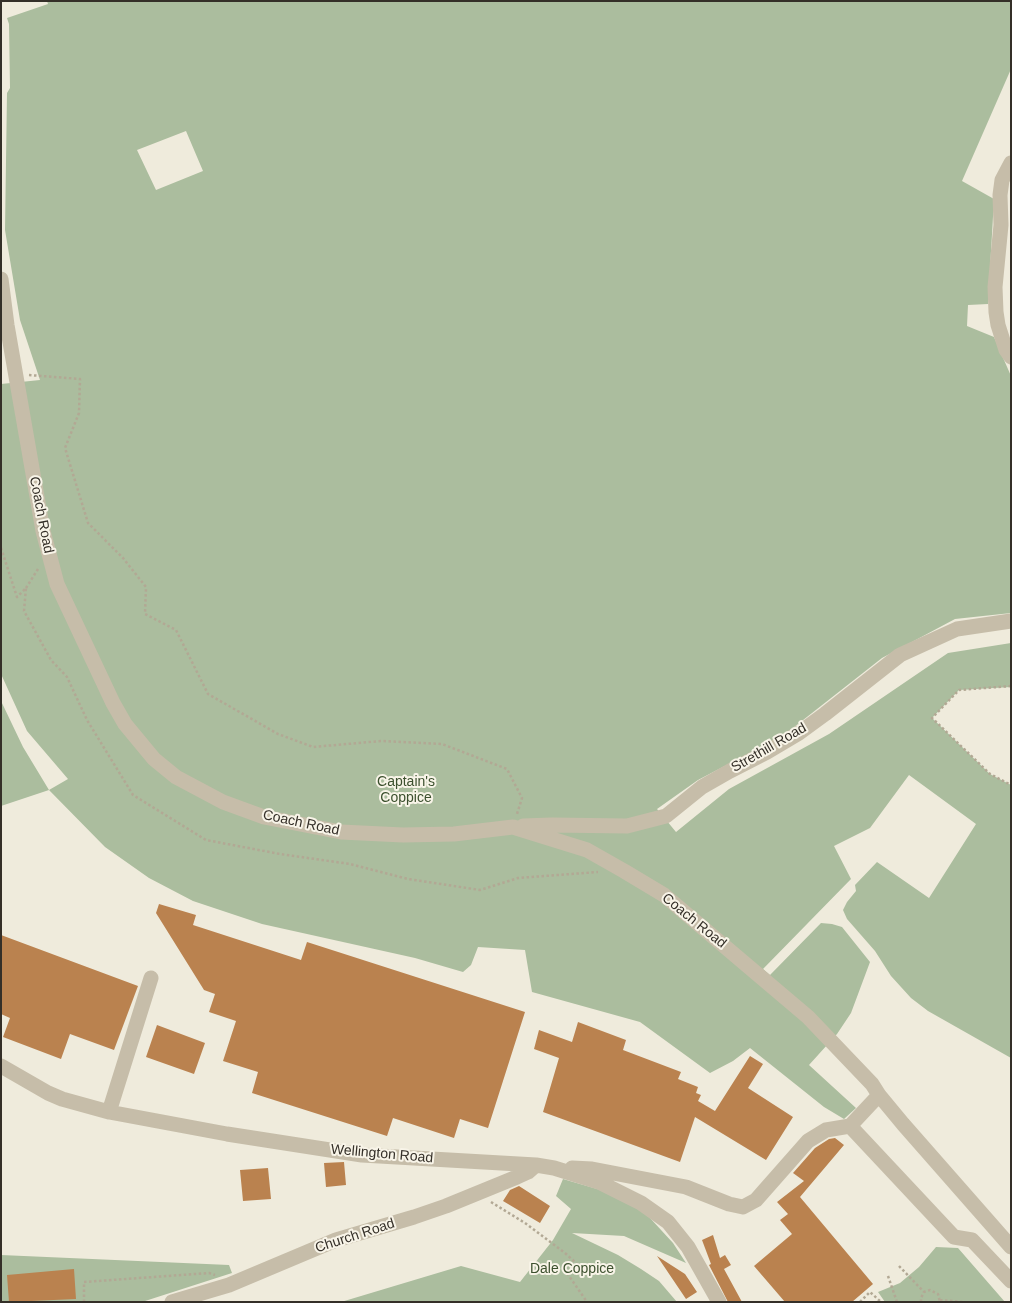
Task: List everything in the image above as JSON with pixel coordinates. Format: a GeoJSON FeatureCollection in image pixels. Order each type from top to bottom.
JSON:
{"type":"FeatureCollection","features":[{"type":"Feature","properties":{"kind":"street"},"geometry":{"type":"LineString","coordinates":[[1011,163],[1002,180],[1000,195],[1001,225],[995,287],[998,325],[1006,350],[1011,357]]}},
{"type":"Feature","properties":{"kind":"street","name":"Coach Road"},"geometry":{"type":"LineString","coordinates":[[1,279],[49,558],[57,584],[117,710],[154,759],[176,777],[223,802],[264,817],[341,832],[403,835],[454,834],[513,827],[587,850],[624,871],[664,895],[808,1017],[872,1084],[878,1095],[1011,1246]]}},
{"type":"Feature","properties":{"kind":"street","name":"Strethill Road"},"geometry":{"type":"LineString","coordinates":[[513,827],[552,824],[627,826],[666,816],[702,787],[799,733],[900,655],[957,629],[1011,621]]}},
{"type":"Feature","properties":{"kind":"street"},"geometry":{"type":"LineString","coordinates":[[110,1112],[152,978]]}},
{"type":"Feature","properties":{"kind":"street","name":"Wellington Road"},"geometry":{"type":"LineString","coordinates":[[1,1066],[48,1094],[110,1112],[227,1134],[362,1155],[536,1165],[554,1168],[599,1182],[628,1195],[655,1212],[673,1228],[688,1247],[719,1302]]}},
{"type":"Feature","properties":{"kind":"street"},"geometry":{"type":"LineString","coordinates":[[554,1168],[592,1168],[686,1187],[729,1204],[743,1207],[748,1206],[756,1200],[808,1141],[826,1130],[850,1126],[878,1095]]}},
{"type":"Feature","properties":{"kind":"street"},"geometry":{"type":"LineString","coordinates":[[850,1126],[954,1237],[972,1240],[1011,1282]]}},
{"type":"Feature","properties":{"kind":"street","name":"Church Road"},"geometry":{"type":"LineString","coordinates":[[172,1302],[229,1285],[336,1240],[414,1217],[477,1194],[523,1174],[536,1165]]}},
{"type":"Feature","properties":{"kind":"path"},"geometry":{"type":"LineString","coordinates":[[16,374],[80,379],[79,413],[65,448],[88,523],[123,558],[146,587],[145,614],[176,630],[208,694],[278,734],[313,747],[381,741],[442,744],[507,769],[522,798],[513,827]]}},
{"type":"Feature","properties":{"kind":"path"},"geometry":{"type":"LineString","coordinates":[[1,548],[16,597],[26,588],[39,566],[49,558]]}},
{"type":"Feature","properties":{"kind":"path"},"geometry":{"type":"LineString","coordinates":[[26,588],[24,611],[51,660],[67,677],[88,720],[133,795],[206,840],[280,854],[350,864],[408,879],[480,890],[518,878],[624,871]]}},
{"type":"Feature","properties":{"kind":"path"},"geometry":{"type":"LineString","coordinates":[[1011,686],[959,690],[932,718],[990,774],[1011,785]]}},
{"type":"Feature","properties":{"kind":"path"},"geometry":{"type":"LineString","coordinates":[[477,1194],[525,1223],[577,1264],[567,1273],[587,1302]]}},
{"type":"Feature","properties":{"kind":"path"},"geometry":{"type":"LineString","coordinates":[[899,1266],[924,1292]]}},
{"type":"Feature","properties":{"kind":"path"},"geometry":{"type":"LineString","coordinates":[[84,1302],[84,1282],[216,1275]]}},
{"type":"Feature","properties":{"kind":"path"},"geometry":{"type":"LineString","coordinates":[[888,1276],[896,1302]]}},
{"type":"Feature","properties":{"kind":"path"},"geometry":{"type":"LineString","coordinates":[[924,1292],[933,1291],[938,1294],[940,1301],[963,1302]]}},
{"type":"Feature","properties":{"kind":"path"},"geometry":{"type":"LineString","coordinates":[[860,1302],[870,1292],[881,1302]]}},
{"type":"Feature","properties":{"kind":"path"},"geometry":{"type":"LineString","coordinates":[[921,1302],[924,1292]]}},
{"type":"Feature","properties":{"kind":"green space","name":"Captain's Coppice"},"geometry":{"type":"Polygon","coordinates":[[[47,1],[1011,1],[1011,69],[962,181],[994,199],[988,304],[968,305],[967,326],[994,337],[1011,376],[1011,613],[955,619],[882,658],[784,735],[698,780],[657,809],[676,832],[729,789],[829,734],[948,653],[1011,643],[1011,687],[959,690],[932,718],[990,774],[1011,785],[1011,1058],[928,1011],[911,998],[891,976],[875,951],[847,919],[843,910],[856,891],[855,885],[877,862],[929,898],[976,824],[909,775],[870,828],[834,846],[851,879],[763,969],[770,975],[821,923],[842,927],[870,962],[851,1013],[837,1034],[809,1065],[856,1108],[844,1119],[824,1107],[750,1048],[733,1061],[710,1073],[640,1022],[532,992],[525,950],[478,947],[471,965],[463,972],[415,958],[262,924],[193,901],[149,878],[105,847],[49,790],[68,779],[27,731],[1,674],[1,384],[40,380],[20,320],[5,230],[7,93],[10,88],[9,24],[7,18],[48,4],[47,1]],[[186,131],[137,150],[156,190],[203,171],[186,131]]]}},
{"type":"Feature","properties":{"kind":"green space"},"geometry":{"type":"Polygon","coordinates":[[[1,701],[23,747],[49,790],[1,806],[1,701]]]}},
{"type":"Feature","properties":{"kind":"green space","name":"Dale Coppice"},"geometry":{"type":"Polygon","coordinates":[[[563,1179],[611,1193],[633,1205],[650,1218],[673,1243],[686,1263],[624,1236],[572,1233],[618,1255],[641,1269],[659,1281],[677,1302],[341,1302],[461,1266],[520,1282],[553,1240],[571,1209],[556,1196],[563,1179]]]}},
{"type":"Feature","properties":{"kind":"green space"},"geometry":{"type":"Polygon","coordinates":[[[936,1247],[958,1248],[1005,1302],[885,1302],[878,1292],[900,1283],[919,1267],[936,1247]]]}},
{"type":"Feature","properties":{"kind":"green space"},"geometry":{"type":"Polygon","coordinates":[[[1,1255],[229,1265],[232,1273],[142,1302],[1,1302],[1,1255]]]}},
{"type":"Feature","properties":{"kind":"building"},"geometry":{"type":"Polygon","coordinates":[[[159,904],[196,915],[193,925],[301,960],[307,942],[525,1012],[488,1128],[460,1119],[454,1138],[393,1118],[387,1136],[252,1093],[258,1072],[223,1061],[236,1021],[209,1012],[215,994],[204,990],[156,913],[159,904]]]}},
{"type":"Feature","properties":{"kind":"building"},"geometry":{"type":"Polygon","coordinates":[[[1,935],[138,986],[114,1050],[70,1034],[61,1059],[3,1037],[10,1018],[1,1014],[1,935]]]}},
{"type":"Feature","properties":{"kind":"building"},"geometry":{"type":"Polygon","coordinates":[[[578,1022],[626,1040],[623,1050],[681,1072],[678,1079],[698,1087],[696,1093],[701,1095],[698,1101],[715,1111],[750,1056],[763,1064],[748,1088],[793,1117],[766,1160],[695,1117],[680,1162],[543,1112],[559,1058],[534,1049],[539,1030],[572,1042],[578,1022]]]}},
{"type":"Feature","properties":{"kind":"building"},"geometry":{"type":"Polygon","coordinates":[[[157,1025],[205,1043],[194,1074],[146,1057],[157,1025]]]}},
{"type":"Feature","properties":{"kind":"building"},"geometry":{"type":"Polygon","coordinates":[[[835,1138],[844,1145],[800,1197],[873,1284],[852,1302],[785,1302],[754,1266],[792,1234],[780,1220],[788,1214],[777,1202],[804,1181],[793,1173],[815,1148],[829,1139],[835,1138]]]}},
{"type":"Feature","properties":{"kind":"building"},"geometry":{"type":"Polygon","coordinates":[[[344,1162],[346,1185],[326,1187],[324,1163],[344,1162]]]}},
{"type":"Feature","properties":{"kind":"building"},"geometry":{"type":"Polygon","coordinates":[[[268,1168],[271,1199],[243,1201],[240,1170],[268,1168]]]}},
{"type":"Feature","properties":{"kind":"building"},"geometry":{"type":"Polygon","coordinates":[[[519,1186],[550,1206],[540,1223],[503,1201],[510,1190],[519,1186]]]}},
{"type":"Feature","properties":{"kind":"building"},"geometry":{"type":"Polygon","coordinates":[[[713,1235],[720,1258],[725,1255],[731,1265],[724,1269],[742,1302],[728,1302],[709,1265],[711,1264],[702,1240],[713,1235]]]}},
{"type":"Feature","properties":{"kind":"building"},"geometry":{"type":"Polygon","coordinates":[[[657,1256],[685,1274],[697,1292],[686,1299],[657,1256]]]}},
{"type":"Feature","properties":{"kind":"building"},"geometry":{"type":"Polygon","coordinates":[[[74,1269],[76,1299],[9,1302],[7,1275],[74,1269]]]}}]}
